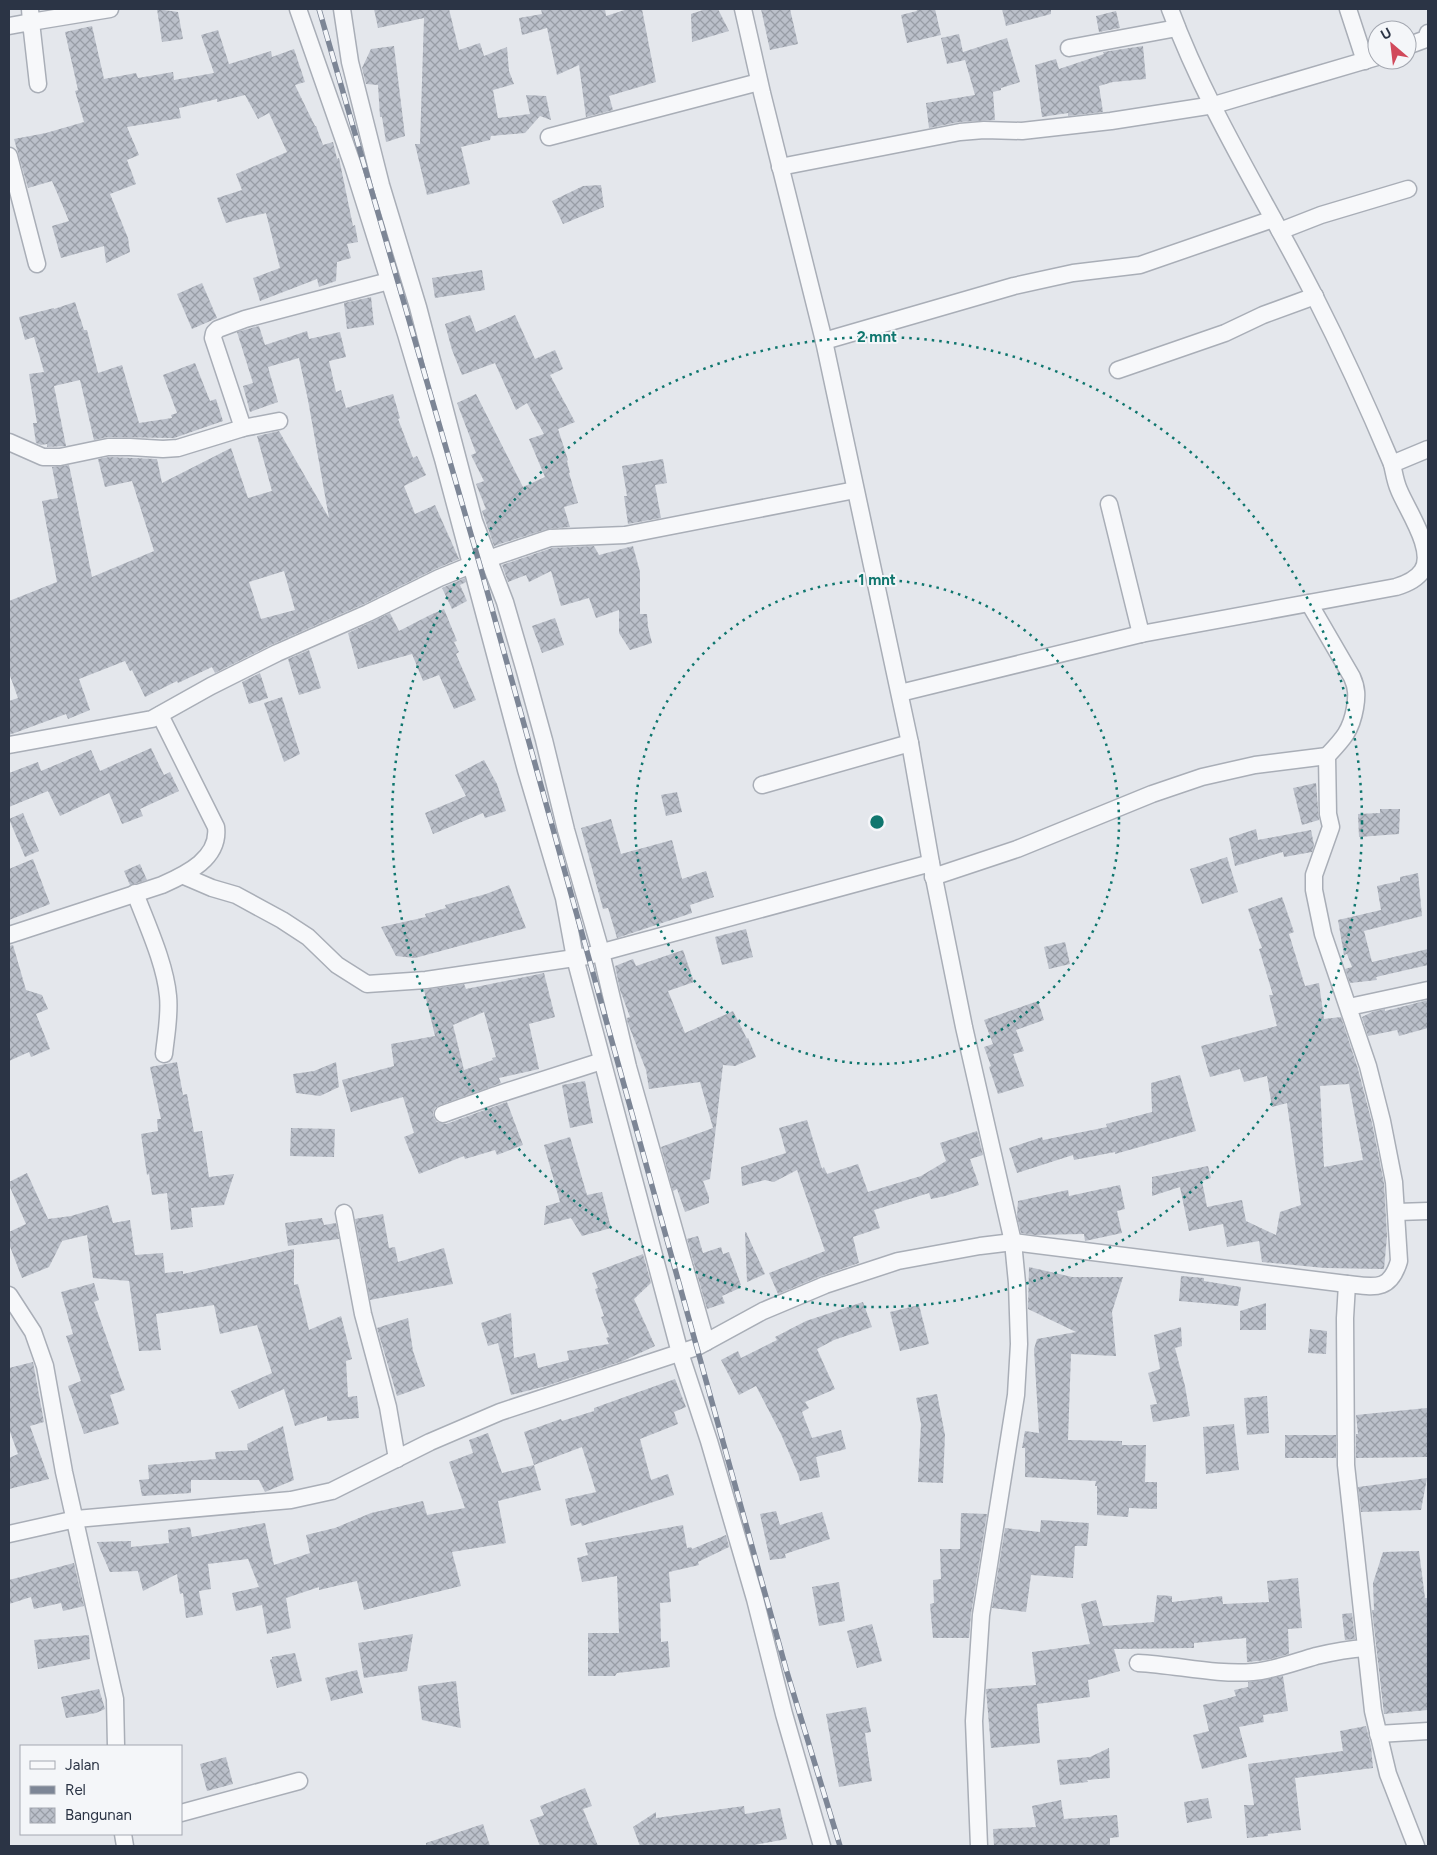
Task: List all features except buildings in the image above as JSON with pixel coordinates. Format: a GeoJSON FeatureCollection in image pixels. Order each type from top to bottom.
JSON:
{"type":"FeatureCollection","features":[{"type":"Feature","properties":{"kind":"street"},"geometry":{"type":"LineString","coordinates":[[9,26],[30,15],[110,9]]}},
{"type":"Feature","properties":{"kind":"street"},"geometry":{"type":"LineString","coordinates":[[298,9],[352,166],[443,459],[526,770],[564,898],[575,958],[680,1353],[709,1441],[755,1599],[784,1714],[822,1846]]}},
{"type":"Feature","properties":{"kind":"street"},"geometry":{"type":"LineString","coordinates":[[342,9],[350,62],[381,185],[418,307],[474,521],[505,602],[525,671],[566,830],[601,952],[628,1067],[706,1342]]}},
{"type":"Feature","properties":{"kind":"street"},"geometry":{"type":"LineString","coordinates":[[744,9],[780,167],[824,341],[900,693],[932,870],[964,1027],[1013,1242],[1017,1283],[1019,1344],[1016,1395],[982,1615],[974,1721],[978,1846]]}},
{"type":"Feature","properties":{"kind":"street"},"geometry":{"type":"LineString","coordinates":[[900,693],[1141,634],[1396,587],[1410,582],[1422,571],[1428,560],[1424,543],[1398,488],[1400,460],[1375,424],[1284,225],[1221,104],[1177,28],[1170,9]]}},
{"type":"Feature","properties":{"kind":"street"},"geometry":{"type":"LineString","coordinates":[[1348,9],[1367,50]]}},
{"type":"Feature","properties":{"kind":"street"},"geometry":{"type":"LineString","coordinates":[[30,15],[38,84]]}},
{"type":"Feature","properties":{"kind":"street"},"geometry":{"type":"LineString","coordinates":[[1069,48],[1177,28]]}},
{"type":"Feature","properties":{"kind":"street"},"geometry":{"type":"LineString","coordinates":[[1417,42],[1426,39],[1428,33]]}},
{"type":"Feature","properties":{"kind":"street"},"geometry":{"type":"LineString","coordinates":[[780,167],[960,132],[984,130],[1022,131],[1111,121],[1221,104],[1367,60]]}},
{"type":"Feature","properties":{"kind":"street"},"geometry":{"type":"LineString","coordinates":[[549,136],[760,82]]}},
{"type":"Feature","properties":{"kind":"street"},"geometry":{"type":"LineString","coordinates":[[9,156],[37,264]]}},
{"type":"Feature","properties":{"kind":"street"},"geometry":{"type":"LineString","coordinates":[[824,341],[1014,286],[1073,273],[1140,265],[1408,189]]}},
{"type":"Feature","properties":{"kind":"street"},"geometry":{"type":"LineString","coordinates":[[243,428],[213,338],[214,333],[218,329],[245,319],[389,281]]}},
{"type":"Feature","properties":{"kind":"street"},"geometry":{"type":"LineString","coordinates":[[1118,370],[1225,333],[1263,315],[1315,296]]}},
{"type":"Feature","properties":{"kind":"street"},"geometry":{"type":"LineString","coordinates":[[9,442],[43,457],[60,457],[108,447],[163,450],[178,448],[243,428],[279,421]]}},
{"type":"Feature","properties":{"kind":"street"},"geometry":{"type":"LineString","coordinates":[[1400,460],[1428,449]]}},
{"type":"Feature","properties":{"kind":"street"},"geometry":{"type":"LineString","coordinates":[[488,559],[550,538],[625,535],[855,490]]}},
{"type":"Feature","properties":{"kind":"street"},"geometry":{"type":"LineString","coordinates":[[1109,504],[1141,634]]}},
{"type":"Feature","properties":{"kind":"street"},"geometry":{"type":"LineString","coordinates":[[9,745],[152,719],[211,686],[277,653],[368,613],[439,578],[471,566]]}},
{"type":"Feature","properties":{"kind":"street"},"geometry":{"type":"LineString","coordinates":[[9,1534],[76,1519],[292,1500],[332,1491],[430,1442],[500,1412],[680,1353],[706,1342],[763,1311],[834,1282],[898,1261],[980,1246],[1013,1242],[1347,1284],[1378,1287],[1388,1282],[1396,1274],[1399,1262],[1394,1182],[1382,1121],[1368,1066],[1323,934],[1314,890],[1314,875],[1331,827],[1328,814],[1327,756],[1350,729],[1357,690],[1352,677],[1309,603]]}},
{"type":"Feature","properties":{"kind":"street"},"geometry":{"type":"LineString","coordinates":[[9,935],[184,876],[205,859],[214,847],[217,835],[216,827],[160,714]]}},
{"type":"Feature","properties":{"kind":"street"},"geometry":{"type":"LineString","coordinates":[[762,785],[910,743]]}},
{"type":"Feature","properties":{"kind":"street"},"geometry":{"type":"LineString","coordinates":[[184,876],[212,888],[236,895],[282,920],[308,937],[337,965],[367,984],[426,980],[575,958],[1017,849],[1152,794],[1202,777],[1255,765],[1327,756]]}},
{"type":"Feature","properties":{"kind":"street"},"geometry":{"type":"LineString","coordinates":[[135,893],[164,973],[168,995],[169,1009],[164,1054]]}},
{"type":"Feature","properties":{"kind":"street"},"geometry":{"type":"LineString","coordinates":[[1349,1006],[1428,990]]}},
{"type":"Feature","properties":{"kind":"street"},"geometry":{"type":"LineString","coordinates":[[443,1114],[602,1061]]}},
{"type":"Feature","properties":{"kind":"street"},"geometry":{"type":"LineString","coordinates":[[1397,1212],[1428,1211]]}},
{"type":"Feature","properties":{"kind":"street"},"geometry":{"type":"LineString","coordinates":[[344,1213],[363,1314],[388,1407],[397,1459]]}},
{"type":"Feature","properties":{"kind":"street"},"geometry":{"type":"LineString","coordinates":[[1347,1284],[1344,1318],[1346,1465],[1365,1648],[1373,1712],[1388,1774],[1416,1846]]}},
{"type":"Feature","properties":{"kind":"street"},"geometry":{"type":"LineString","coordinates":[[9,1295],[33,1332],[45,1366],[64,1472],[115,1699],[116,1745]]}},
{"type":"Feature","properties":{"kind":"street"},"geometry":{"type":"LineString","coordinates":[[1138,1663],[1226,1673],[1253,1672],[1277,1668],[1339,1650],[1365,1648]]}},
{"type":"Feature","properties":{"kind":"street"},"geometry":{"type":"LineString","coordinates":[[1378,1734],[1428,1731]]}},
{"type":"Feature","properties":{"kind":"street"},"geometry":{"type":"LineString","coordinates":[[182,1813],[299,1781]]}},
{"type":"Feature","properties":{"kind":"railway"},"geometry":{"type":"LineString","coordinates":[[319,9],[479,562],[786,1669],[840,1846]]}}]}
